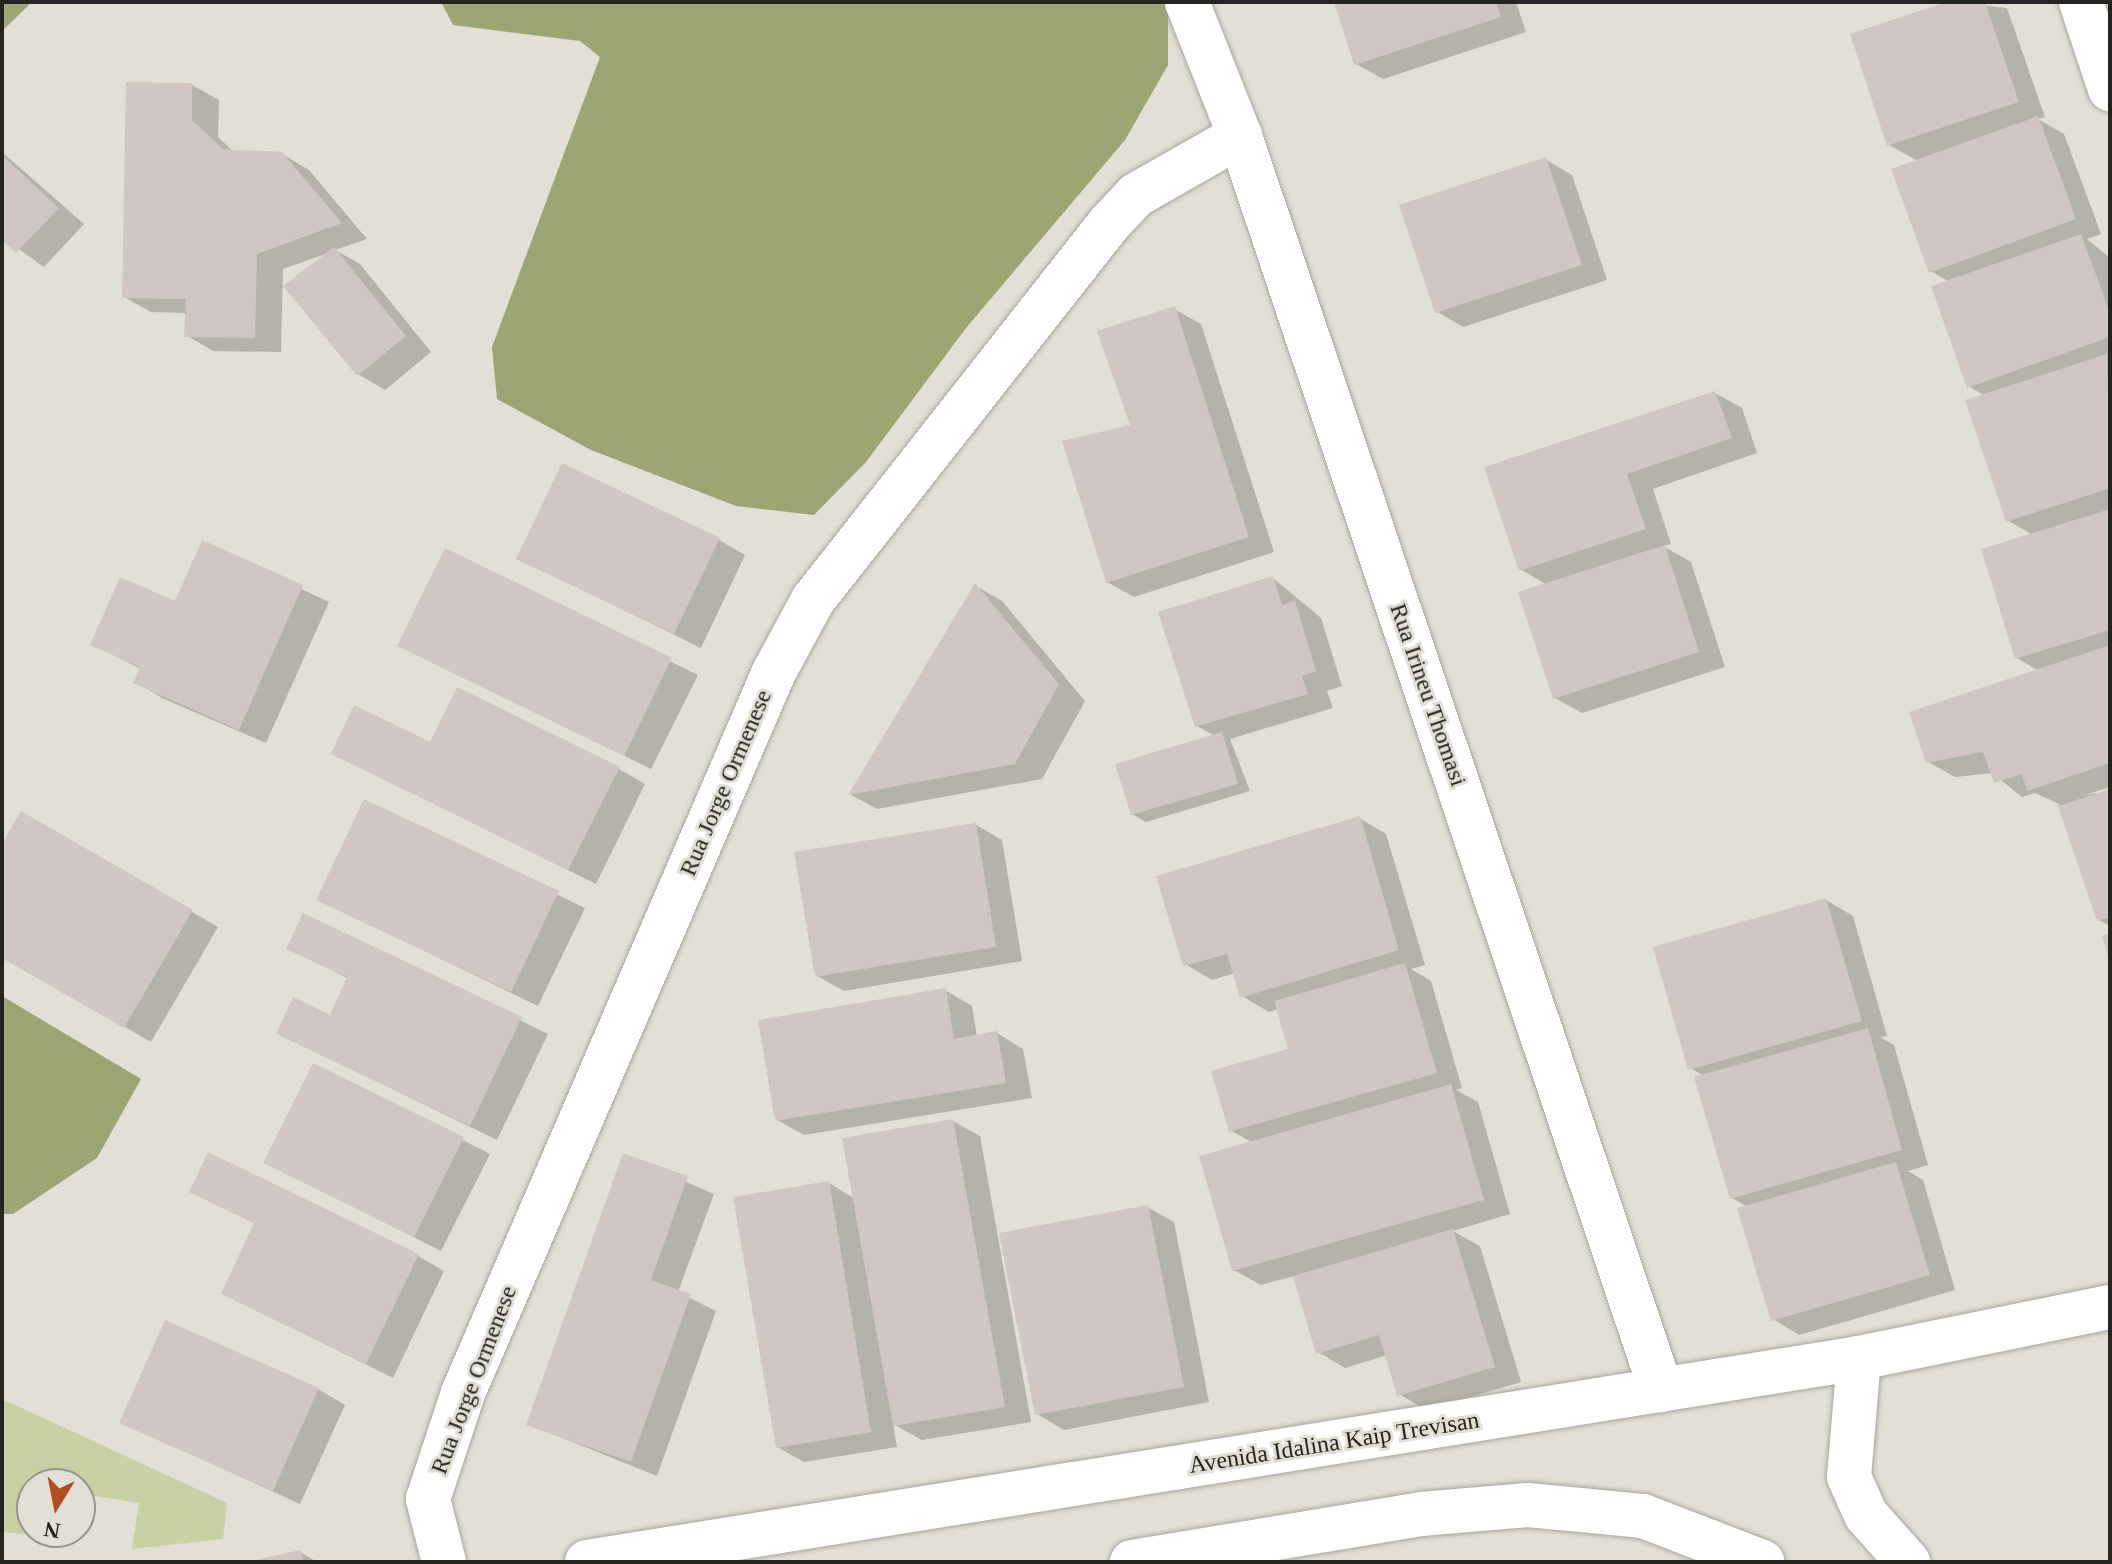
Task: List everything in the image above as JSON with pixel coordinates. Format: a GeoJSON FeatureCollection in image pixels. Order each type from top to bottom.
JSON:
{"type":"FeatureCollection","features":[{"type":"Feature","properties":{"kind":"street","name":"Rua Irineu Thomasi"},"geometry":{"type":"LineString","coordinates":[[1187,2],[1240,136],[1661,1390]]}},
{"type":"Feature","properties":{"kind":"street"},"geometry":{"type":"LineString","coordinates":[[2081,2],[2110,89]]}},
{"type":"Feature","properties":{"kind":"street","name":"Rua Jorge Ormenese"},"geometry":{"type":"LineString","coordinates":[[444,1562],[428,1499],[463,1393],[774,672],[813,600],[1108,225],[1136,195],[1240,136]]}},
{"type":"Feature","properties":{"kind":"street","name":"Avenida Idalina Kaip Trevisan"},"geometry":{"type":"LineString","coordinates":[[587,1562],[1859,1358],[2110,1307]]}},
{"type":"Feature","properties":{"kind":"street"},"geometry":{"type":"LineString","coordinates":[[1859,1358],[1849,1477],[1866,1515],[1908,1562]]}},
{"type":"Feature","properties":{"kind":"street"},"geometry":{"type":"LineString","coordinates":[[1132,1562],[1421,1514],[1528,1505],[1643,1516],[1762,1562]]}},
{"type":"Feature","properties":{"kind":"green space"},"geometry":{"type":"Polygon","coordinates":[[[2,2],[32,2],[2,31],[2,2]]]}},
{"type":"Feature","properties":{"kind":"green space"},"geometry":{"type":"Polygon","coordinates":[[[441,2],[1168,2],[1168,65],[1125,140],[966,328],[866,462],[814,515],[736,506],[591,450],[497,399],[492,347],[600,57],[580,41],[453,25],[441,2]]]}},
{"type":"Feature","properties":{"kind":"green space"},"geometry":{"type":"Polygon","coordinates":[[[2,996],[141,1079],[97,1158],[13,1214],[2,1214],[2,996]]]}},
{"type":"Feature","properties":{"kind":"green space"},"geometry":{"type":"Polygon","coordinates":[[[2,1399],[227,1503],[223,1539],[132,1549],[139,1503],[96,1496],[96,1468],[16,1468],[16,1533],[2,1532],[2,1399]]]}},
{"type":"Feature","properties":{"kind":"building"},"geometry":{"type":"Polygon","coordinates":[[[1334,2],[1496,2],[1501,17],[1354,65],[1334,2]]]}},
{"type":"Feature","properties":{"kind":"building"},"geometry":{"type":"Polygon","coordinates":[[[1946,2],[1985,2],[2019,102],[1887,146],[1850,34],[1946,2]]]}},
{"type":"Feature","properties":{"kind":"building"},"geometry":{"type":"Polygon","coordinates":[[[126,82],[192,83],[192,120],[223,149],[282,152],[342,223],[257,254],[255,338],[184,337],[186,299],[122,298],[126,82]]]}},
{"type":"Feature","properties":{"kind":"building"},"geometry":{"type":"Polygon","coordinates":[[[2038,116],[2076,219],[1929,273],[1891,169],[2038,116]]]}},
{"type":"Feature","properties":{"kind":"building"},"geometry":{"type":"Polygon","coordinates":[[[2,155],[59,208],[16,253],[2,240],[2,155]]]}},
{"type":"Feature","properties":{"kind":"building"},"geometry":{"type":"Polygon","coordinates":[[[1546,157],[1582,265],[1435,313],[1399,205],[1546,157]]]}},
{"type":"Feature","properties":{"kind":"building"},"geometry":{"type":"Polygon","coordinates":[[[2081,234],[2110,313],[2110,337],[1967,388],[1931,286],[2081,234]]]}},
{"type":"Feature","properties":{"kind":"building"},"geometry":{"type":"Polygon","coordinates":[[[334,247],[406,336],[357,376],[283,286],[334,247]]]}},
{"type":"Feature","properties":{"kind":"building"},"geometry":{"type":"Polygon","coordinates":[[[1175,306],[1249,537],[1106,583],[1062,441],[1130,425],[1097,331],[1175,306]]]}},
{"type":"Feature","properties":{"kind":"building"},"geometry":{"type":"Polygon","coordinates":[[[2107,354],[2110,488],[2006,522],[1965,400],[2107,354]]]}},
{"type":"Feature","properties":{"kind":"building"},"geometry":{"type":"Polygon","coordinates":[[[1715,391],[1732,438],[1627,474],[1646,529],[1519,571],[1484,467],[1715,391]]]}},
{"type":"Feature","properties":{"kind":"building"},"geometry":{"type":"Polygon","coordinates":[[[562,463],[720,538],[674,634],[516,559],[562,463]]]}},
{"type":"Feature","properties":{"kind":"building"},"geometry":{"type":"Polygon","coordinates":[[[2110,509],[2110,630],[2015,659],[1981,549],[2110,509]]]}},
{"type":"Feature","properties":{"kind":"building"},"geometry":{"type":"Polygon","coordinates":[[[202,540],[303,585],[239,730],[133,683],[140,667],[90,645],[120,577],[175,601],[202,540]]]}},
{"type":"Feature","properties":{"kind":"building"},"geometry":{"type":"Polygon","coordinates":[[[1665,545],[1699,652],[1553,699],[1518,592],[1665,545]]]}},
{"type":"Feature","properties":{"kind":"building"},"geometry":{"type":"Polygon","coordinates":[[[445,548],[672,658],[624,756],[397,646],[445,548]]]}},
{"type":"Feature","properties":{"kind":"building"},"geometry":{"type":"Polygon","coordinates":[[[1273,576],[1282,605],[1295,601],[1316,671],[1302,676],[1308,694],[1195,727],[1158,612],[1273,576]]]}},
{"type":"Feature","properties":{"kind":"building"},"geometry":{"type":"Polygon","coordinates":[[[975,583],[1059,684],[1015,764],[848,795],[975,583]]]}},
{"type":"Feature","properties":{"kind":"building"},"geometry":{"type":"Polygon","coordinates":[[[2110,645],[2110,763],[2027,791],[2022,774],[1994,783],[1983,752],[1926,763],[1909,712],[2110,645]]]}},
{"type":"Feature","properties":{"kind":"building"},"geometry":{"type":"Polygon","coordinates":[[[457,687],[620,767],[568,870],[331,754],[354,705],[430,742],[457,687]]]}},
{"type":"Feature","properties":{"kind":"building"},"geometry":{"type":"Polygon","coordinates":[[[1222,732],[1238,784],[1131,815],[1115,764],[1222,732]]]}},
{"type":"Feature","properties":{"kind":"building"},"geometry":{"type":"Polygon","coordinates":[[[2110,789],[2110,917],[2097,921],[2058,806],[2110,789]]]}},
{"type":"Feature","properties":{"kind":"building"},"geometry":{"type":"Polygon","coordinates":[[[364,799],[559,891],[511,992],[316,900],[364,799]]]}},
{"type":"Feature","properties":{"kind":"building"},"geometry":{"type":"Polygon","coordinates":[[[21,811],[193,910],[124,1028],[2,958],[2,844],[21,811]]]}},
{"type":"Feature","properties":{"kind":"building"},"geometry":{"type":"Polygon","coordinates":[[[1360,816],[1399,950],[1240,998],[1227,954],[1183,966],[1156,876],[1360,816]]]}},
{"type":"Feature","properties":{"kind":"building"},"geometry":{"type":"Polygon","coordinates":[[[976,823],[996,947],[815,977],[794,852],[976,823]]]}},
{"type":"Feature","properties":{"kind":"building"},"geometry":{"type":"Polygon","coordinates":[[[1826,898],[1862,1021],[1688,1070],[1653,947],[1826,898]]]}},
{"type":"Feature","properties":{"kind":"building"},"geometry":{"type":"Polygon","coordinates":[[[303,913],[522,1017],[470,1126],[276,1034],[293,997],[330,1015],[347,977],[286,949],[303,913]]]}},
{"type":"Feature","properties":{"kind":"building"},"geometry":{"type":"Polygon","coordinates":[[[2110,933],[2110,959],[2109,959],[2102,936],[2110,933]]]}},
{"type":"Feature","properties":{"kind":"building"},"geometry":{"type":"Polygon","coordinates":[[[1405,963],[1437,1073],[1229,1132],[1211,1071],[1288,1049],[1274,1001],[1405,963]]]}},
{"type":"Feature","properties":{"kind":"building"},"geometry":{"type":"Polygon","coordinates":[[[946,988],[954,1039],[997,1031],[1006,1083],[775,1121],[758,1020],[946,988]]]}},
{"type":"Feature","properties":{"kind":"building"},"geometry":{"type":"Polygon","coordinates":[[[1868,1028],[1902,1150],[1730,1199],[1694,1077],[1868,1028]]]}},
{"type":"Feature","properties":{"kind":"building"},"geometry":{"type":"Polygon","coordinates":[[[313,1063],[464,1137],[414,1237],[263,1163],[313,1063]]]}},
{"type":"Feature","properties":{"kind":"building"},"geometry":{"type":"Polygon","coordinates":[[[1451,1084],[1484,1200],[1232,1271],[1199,1156],[1451,1084]]]}},
{"type":"Feature","properties":{"kind":"building"},"geometry":{"type":"Polygon","coordinates":[[[953,1119],[1005,1407],[893,1426],[842,1138],[953,1119]]]}},
{"type":"Feature","properties":{"kind":"building"},"geometry":{"type":"Polygon","coordinates":[[[208,1152],[419,1254],[366,1364],[221,1294],[254,1223],[189,1192],[208,1152]]]}},
{"type":"Feature","properties":{"kind":"building"},"geometry":{"type":"Polygon","coordinates":[[[623,1153],[688,1176],[651,1280],[691,1294],[631,1462],[526,1425],[623,1153]]]}},
{"type":"Feature","properties":{"kind":"building"},"geometry":{"type":"Polygon","coordinates":[[[1896,1162],[1930,1275],[1771,1321],[1737,1208],[1896,1162]]]}},
{"type":"Feature","properties":{"kind":"building"},"geometry":{"type":"Polygon","coordinates":[[[829,1181],[871,1432],[776,1448],[733,1197],[829,1181]]]}},
{"type":"Feature","properties":{"kind":"building"},"geometry":{"type":"Polygon","coordinates":[[[1148,1205],[1184,1387],[1035,1415],[999,1233],[1148,1205]]]}},
{"type":"Feature","properties":{"kind":"building"},"geometry":{"type":"Polygon","coordinates":[[[1453,1229],[1495,1367],[1397,1396],[1379,1335],[1316,1354],[1293,1276],[1453,1229]]]}},
{"type":"Feature","properties":{"kind":"building"},"geometry":{"type":"Polygon","coordinates":[[[165,1320],[319,1388],[273,1491],[119,1423],[165,1320]]]}},
{"type":"Feature","properties":{"kind":"building"},"geometry":{"type":"Polygon","coordinates":[[[301,1550],[303,1562],[251,1562],[251,1561],[301,1550]]]}}]}
